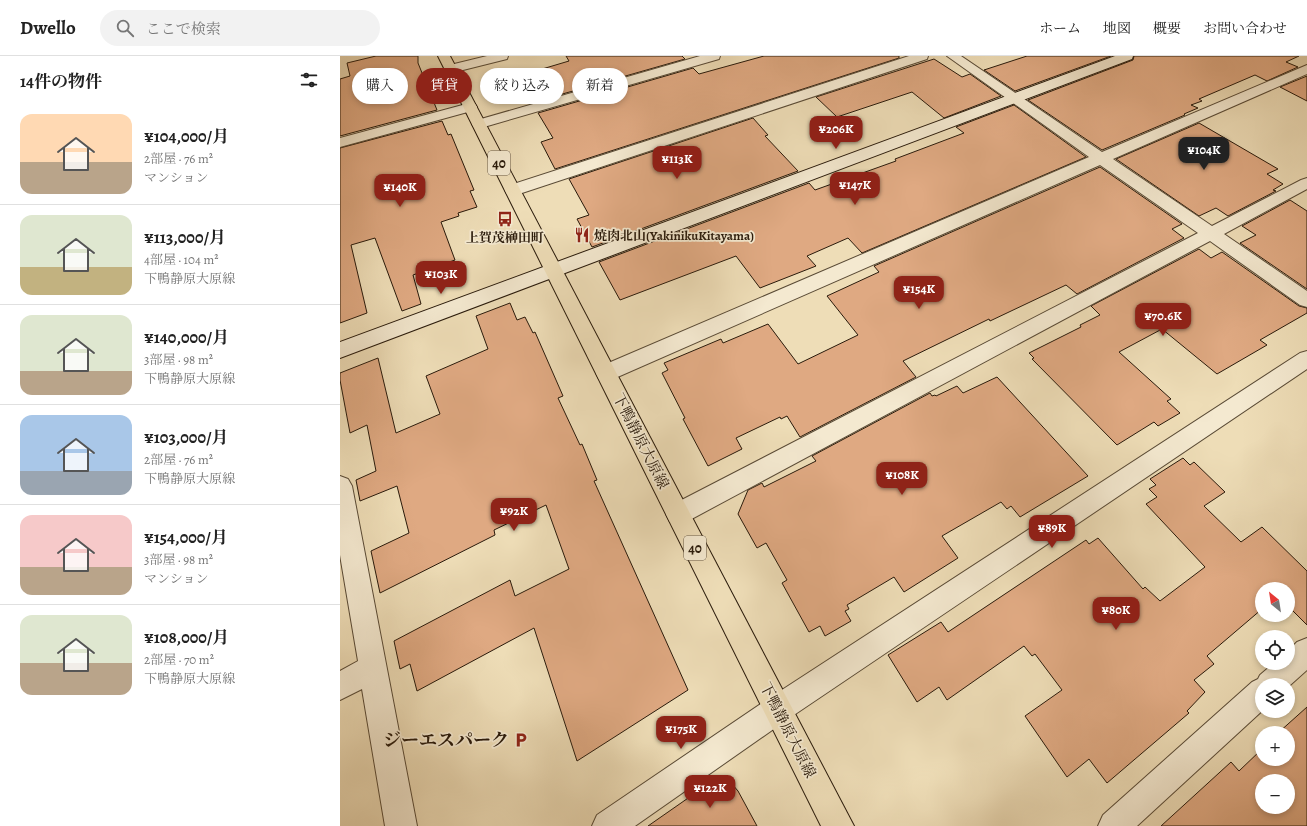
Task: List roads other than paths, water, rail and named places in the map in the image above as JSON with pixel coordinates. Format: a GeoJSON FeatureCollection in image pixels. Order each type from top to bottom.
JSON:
{"type":"FeatureCollection","features":[{"type":"Feature","properties":{"kind":"main road","name":"下鴨静原大原線"},"geometry":{"type":"LineString","coordinates":[[448,62],[838,826]]}},
{"type":"Feature","properties":{"kind":"street"},"geometry":{"type":"LineString","coordinates":[[448,62],[502,56]]}},
{"type":"Feature","properties":{"kind":"street"},"geometry":{"type":"LineString","coordinates":[[479,124],[714,56]]}},
{"type":"Feature","properties":{"kind":"street"},"geometry":{"type":"LineString","coordinates":[[513,190],[922,56]]}},
{"type":"Feature","properties":{"kind":"street"},"geometry":{"type":"LineString","coordinates":[[952,56],[1307,300]]}},
{"type":"Feature","properties":{"kind":"street"},"geometry":{"type":"LineString","coordinates":[[340,350],[1127,56]]}},
{"type":"Feature","properties":{"kind":"street"},"geometry":{"type":"LineString","coordinates":[[606,373],[1307,69]]}},
{"type":"Feature","properties":{"kind":"street"},"geometry":{"type":"LineString","coordinates":[[340,142],[470,107]]}},
{"type":"Feature","properties":{"kind":"street"},"geometry":{"type":"LineString","coordinates":[[678,514],[1307,183]]}},
{"type":"Feature","properties":{"kind":"street"},"geometry":{"type":"LineString","coordinates":[[608,826],[778,709],[1307,359]]}},
{"type":"Feature","properties":{"kind":"street"},"geometry":{"type":"LineString","coordinates":[[340,490],[401,826]]}},
{"type":"Feature","properties":{"kind":"street"},"geometry":{"type":"LineString","coordinates":[[1278,678],[1307,652]]}},
{"type":"Feature","properties":{"kind":"street"},"geometry":{"type":"LineString","coordinates":[[340,686],[373,668]]}},
{"type":"Feature","properties":{"kind":"street"},"geometry":{"type":"LineString","coordinates":[[1114,826],[1255,698]]}},
{"type":"Feature","properties":{"kind":"place","name":"上賀茂榊田町"},"geometry":{"type":"Point","coordinates":[505,219]}},
{"type":"Feature","properties":{"kind":"place","name":"焼肉北山(YakinikuKitayama)"},"geometry":{"type":"Point","coordinates":[582,235]}},
{"type":"Feature","properties":{"kind":"place","name":"ジーエスパーク"},"geometry":{"type":"Point","coordinates":[521,740]}}]}
